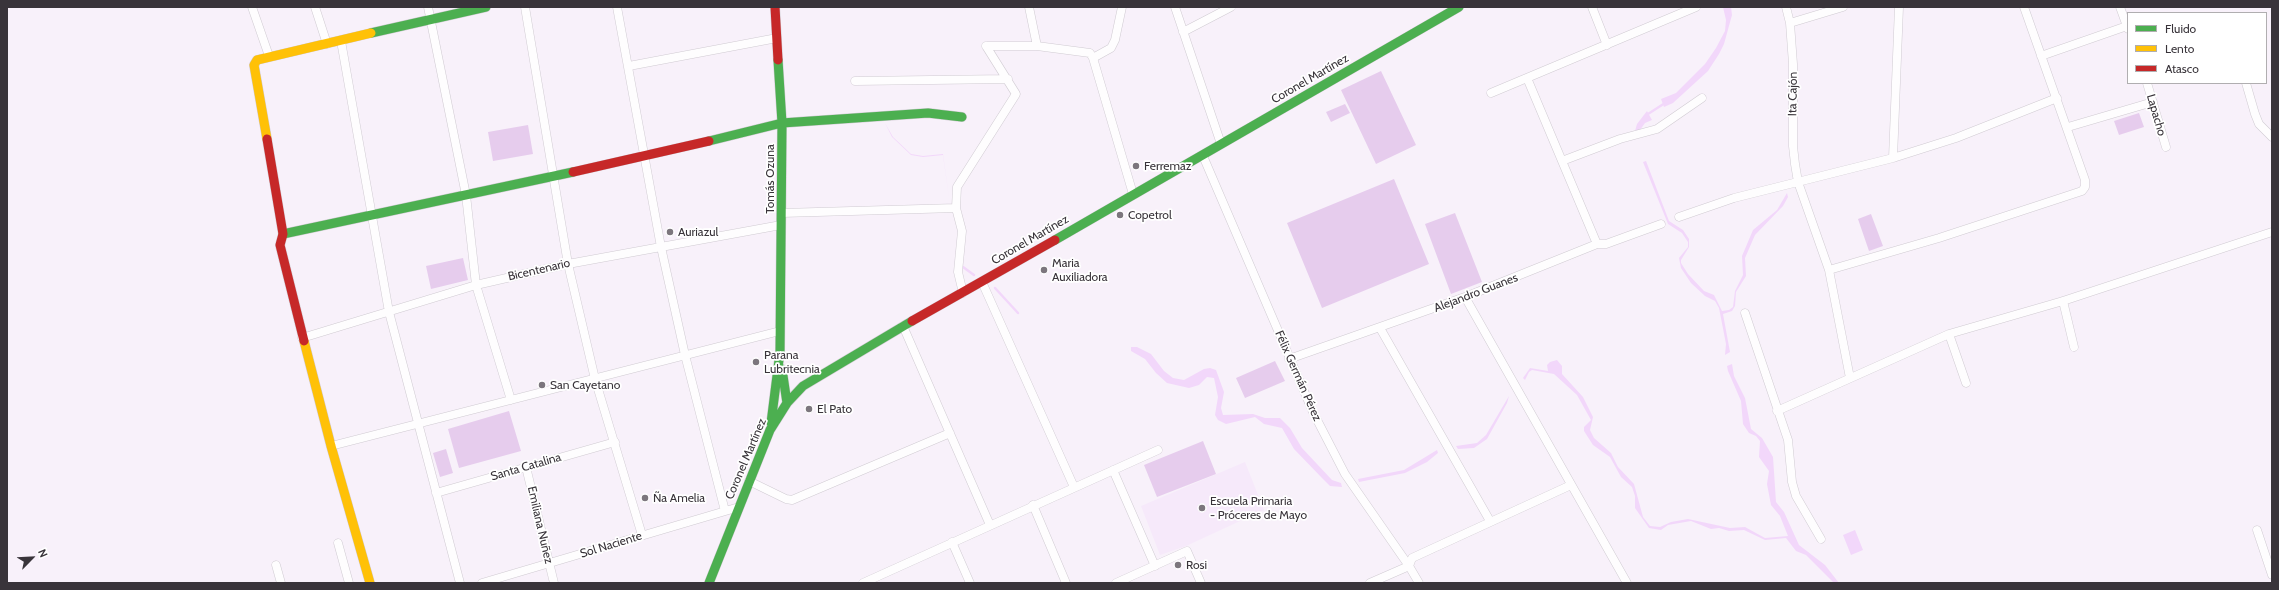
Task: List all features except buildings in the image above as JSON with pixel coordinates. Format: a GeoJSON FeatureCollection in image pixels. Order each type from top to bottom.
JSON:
{"type":"FeatureCollection","features":[{"type":"Feature","properties":{"kind":"street"},"geometry":{"type":"LineString","coordinates":[[252,7],[269,56]]}},
{"type":"Feature","properties":{"kind":"street"},"geometry":{"type":"LineString","coordinates":[[315,7],[327,44]]}},
{"type":"Feature","properties":{"kind":"street"},"geometry":{"type":"LineString","coordinates":[[428,7],[466,196],[476,285],[511,400]]}},
{"type":"Feature","properties":{"kind":"street"},"geometry":{"type":"LineString","coordinates":[[370,583],[302,338],[280,245],[283,234],[253,69],[257,60],[269,56],[341,41],[486,7]]}},
{"type":"Feature","properties":{"kind":"street"},"geometry":{"type":"LineString","coordinates":[[525,7],[568,264],[595,379],[642,536]]}},
{"type":"Feature","properties":{"kind":"street"},"geometry":{"type":"LineString","coordinates":[[617,7],[629,66],[643,157],[661,247],[685,355],[725,511]]}},
{"type":"Feature","properties":{"kind":"street","name":"Tomás Ozuna"},"geometry":{"type":"LineString","coordinates":[[770,430],[780,352],[782,213],[782,123],[776,7]]}},
{"type":"Feature","properties":{"kind":"street"},"geometry":{"type":"LineString","coordinates":[[1029,7],[1037,46]]}},
{"type":"Feature","properties":{"kind":"street"},"geometry":{"type":"LineString","coordinates":[[1093,58],[1102,54],[1113,44],[1122,7]]}},
{"type":"Feature","properties":{"kind":"street"},"geometry":{"type":"LineString","coordinates":[[1175,7],[1221,144]]}},
{"type":"Feature","properties":{"kind":"street"},"geometry":{"type":"LineString","coordinates":[[1183,32],[1231,7]]}},
{"type":"Feature","properties":{"kind":"street","name":"Coronel Martínez"},"geometry":{"type":"LineString","coordinates":[[709,583],[770,430],[787,402],[804,386],[829,368],[963,293],[1133,194],[1203,156],[1221,144],[1459,7]]}},
{"type":"Feature","properties":{"kind":"street"},"geometry":{"type":"LineString","coordinates":[[1592,7],[1607,45]]}},
{"type":"Feature","properties":{"kind":"street"},"geometry":{"type":"LineString","coordinates":[[1491,93],[1696,7]]}},
{"type":"Feature","properties":{"kind":"street","name":"Ita Cajón"},"geometry":{"type":"LineString","coordinates":[[1786,7],[1790,23],[1793,64],[1792,146],[1798,182],[1829,270],[1850,378]]}},
{"type":"Feature","properties":{"kind":"street"},"geometry":{"type":"LineString","coordinates":[[1790,23],[1843,7]]}},
{"type":"Feature","properties":{"kind":"street"},"geometry":{"type":"LineString","coordinates":[[1893,158],[1899,7]]}},
{"type":"Feature","properties":{"kind":"street"},"geometry":{"type":"LineString","coordinates":[[1829,270],[1939,238],[2082,191],[2085,187],[2085,180],[2068,127],[2024,7]]}},
{"type":"Feature","properties":{"kind":"street"},"geometry":{"type":"LineString","coordinates":[[2120,7],[2127,24]]}},
{"type":"Feature","properties":{"kind":"street"},"geometry":{"type":"LineString","coordinates":[[2042,56],[2127,27]]}},
{"type":"Feature","properties":{"kind":"street"},"geometry":{"type":"LineString","coordinates":[[629,66],[777,38]]}},
{"type":"Feature","properties":{"kind":"street"},"geometry":{"type":"LineString","coordinates":[[341,41],[389,312],[460,583]]}},
{"type":"Feature","properties":{"kind":"street"},"geometry":{"type":"LineString","coordinates":[[963,293],[958,272],[962,231],[956,208],[957,187],[1015,97],[1015,91],[986,46],[1037,46],[1090,53],[1093,58],[1133,194]]}},
{"type":"Feature","properties":{"kind":"street"},"geometry":{"type":"LineString","coordinates":[[1527,78],[1597,244]]}},
{"type":"Feature","properties":{"kind":"street"},"geometry":{"type":"LineString","coordinates":[[856,81],[1008,80]]}},
{"type":"Feature","properties":{"kind":"street","name":"Lapacho"},"geometry":{"type":"LineString","coordinates":[[2147,84],[2166,147]]}},
{"type":"Feature","properties":{"kind":"street"},"geometry":{"type":"LineString","coordinates":[[2246,84],[2255,114],[2260,124],[2272,137]]}},
{"type":"Feature","properties":{"kind":"street"},"geometry":{"type":"LineString","coordinates":[[1562,161],[1620,139],[1657,129],[1702,98]]}},
{"type":"Feature","properties":{"kind":"street"},"geometry":{"type":"LineString","coordinates":[[1679,217],[1734,198],[1893,158],[1956,138],[2057,98]]}},
{"type":"Feature","properties":{"kind":"street"},"geometry":{"type":"LineString","coordinates":[[2068,127],[2153,102]]}},
{"type":"Feature","properties":{"kind":"street"},"geometry":{"type":"LineString","coordinates":[[283,234],[643,157],[782,123],[928,113],[962,117]]}},
{"type":"Feature","properties":{"kind":"street","name":"Félix Germán Pérez"},"geometry":{"type":"LineString","coordinates":[[1203,156],[1289,359],[1345,474],[1410,566],[1419,583]]}},
{"type":"Feature","properties":{"kind":"street"},"geometry":{"type":"LineString","coordinates":[[782,213],[956,208]]}},
{"type":"Feature","properties":{"kind":"street","name":"Alejandro Guanes"},"geometry":{"type":"LineString","coordinates":[[1289,359],[1466,297],[1597,244],[1606,244],[1661,224]]}},
{"type":"Feature","properties":{"kind":"street","name":"Bicentenario"},"geometry":{"type":"LineString","coordinates":[[302,338],[476,285],[568,264],[781,225]]}},
{"type":"Feature","properties":{"kind":"street"},"geometry":{"type":"LineString","coordinates":[[1778,411],[1949,334],[2063,301],[2272,232]]}},
{"type":"Feature","properties":{"kind":"street"},"geometry":{"type":"LineString","coordinates":[[982,282],[1074,487]]}},
{"type":"Feature","properties":{"kind":"street"},"geometry":{"type":"LineString","coordinates":[[1466,297],[1627,583]]}},
{"type":"Feature","properties":{"kind":"street"},"geometry":{"type":"LineString","coordinates":[[2063,301],[2074,347]]}},
{"type":"Feature","properties":{"kind":"street"},"geometry":{"type":"LineString","coordinates":[[1745,313],[1790,445],[1792,482],[1796,496],[1821,540]]}},
{"type":"Feature","properties":{"kind":"street"},"geometry":{"type":"LineString","coordinates":[[903,326],[990,525]]}},
{"type":"Feature","properties":{"kind":"street"},"geometry":{"type":"LineString","coordinates":[[1380,328],[1490,521]]}},
{"type":"Feature","properties":{"kind":"street"},"geometry":{"type":"LineString","coordinates":[[331,446],[780,331]]}},
{"type":"Feature","properties":{"kind":"street"},"geometry":{"type":"LineString","coordinates":[[1949,334],[1966,383]]}},
{"type":"Feature","properties":{"kind":"street","name":"Tomás Ozuna"},"geometry":{"type":"LineString","coordinates":[[780,352],[787,402]]}},
{"type":"Feature","properties":{"kind":"street"},"geometry":{"type":"LineString","coordinates":[[749,481],[786,500],[792,500],[950,433]]}},
{"type":"Feature","properties":{"kind":"street","name":"Santa Catalina"},"geometry":{"type":"LineString","coordinates":[[436,493],[615,442]]}},
{"type":"Feature","properties":{"kind":"street"},"geometry":{"type":"LineString","coordinates":[[863,583],[875,580],[952,542],[1158,450]]}},
{"type":"Feature","properties":{"kind":"street","name":"Emiliana Nuñez"},"geometry":{"type":"LineString","coordinates":[[526,467],[554,583]]}},
{"type":"Feature","properties":{"kind":"street"},"geometry":{"type":"LineString","coordinates":[[1113,470],[1155,566]]}},
{"type":"Feature","properties":{"kind":"street"},"geometry":{"type":"LineString","coordinates":[[1370,583],[1410,566],[1412,558],[1571,485]]}},
{"type":"Feature","properties":{"kind":"street"},"geometry":{"type":"LineString","coordinates":[[1033,505],[1066,583]]}},
{"type":"Feature","properties":{"kind":"street","name":"Sol Naciente"},"geometry":{"type":"LineString","coordinates":[[482,583],[739,506]]}},
{"type":"Feature","properties":{"kind":"street"},"geometry":{"type":"LineString","coordinates":[[2257,530],[2272,575]]}},
{"type":"Feature","properties":{"kind":"street"},"geometry":{"type":"LineString","coordinates":[[952,542],[970,583]]}},
{"type":"Feature","properties":{"kind":"street"},"geometry":{"type":"LineString","coordinates":[[338,544],[349,583]]}},
{"type":"Feature","properties":{"kind":"street"},"geometry":{"type":"LineString","coordinates":[[1116,583],[1187,552],[1201,583]]}},
{"type":"Feature","properties":{"kind":"street"},"geometry":{"type":"LineString","coordinates":[[276,565],[281,583]]}},
{"type":"Feature","properties":{"kind":"shaded area"},"geometry":{"type":"Polygon","coordinates":[[[1723,7],[1731,7],[1732,15],[1724,44],[1719,54],[1708,71],[1673,103],[1664,107],[1661,99],[1676,93],[1705,64],[1716,48],[1725,31],[1726,20],[1723,7]]]}},
{"type":"Feature","properties":{"kind":"shaded area"},"geometry":{"type":"Polygon","coordinates":[[[1381,71],[1416,145],[1376,164],[1341,90],[1381,71]]]}},
{"type":"Feature","properties":{"kind":"shaded area"},"geometry":{"type":"Polygon","coordinates":[[[1345,104],[1350,113],[1331,122],[1326,112],[1345,104]]]}},
{"type":"Feature","properties":{"kind":"shaded area"},"geometry":{"type":"Polygon","coordinates":[[[1647,111],[1652,120],[1645,123],[1640,130],[1635,131],[1637,124],[1647,111]]]}},
{"type":"Feature","properties":{"kind":"shaded area"},"geometry":{"type":"Polygon","coordinates":[[[2139,113],[2144,127],[2119,135],[2114,121],[2139,113]]]}},
{"type":"Feature","properties":{"kind":"shaded area"},"geometry":{"type":"Polygon","coordinates":[[[885,123],[893,137],[911,154],[923,156],[943,154],[950,205],[943,155],[923,157],[911,155],[892,137],[885,123]]]}},
{"type":"Feature","properties":{"kind":"shaded area"},"geometry":{"type":"Polygon","coordinates":[[[528,125],[533,154],[493,161],[488,132],[528,125]]]}},
{"type":"Feature","properties":{"kind":"shaded area"},"geometry":{"type":"Polygon","coordinates":[[[1646,161],[1669,221],[1683,230],[1689,239],[1689,247],[1681,260],[1681,263],[1688,274],[1704,291],[1714,295],[1722,311],[1729,310],[1733,307],[1735,291],[1743,275],[1742,256],[1753,230],[1777,210],[1787,193],[1788,197],[1783,206],[1755,235],[1745,258],[1746,276],[1736,292],[1735,306],[1732,311],[1723,314],[1730,352],[1725,355],[1726,344],[1719,308],[1715,301],[1705,296],[1691,283],[1681,268],[1679,258],[1688,247],[1688,242],[1682,233],[1668,224],[1643,162],[1646,161]]]}},
{"type":"Feature","properties":{"kind":"shaded area"},"geometry":{"type":"Polygon","coordinates":[[[1394,179],[1429,264],[1322,308],[1287,223],[1394,179]]]}},
{"type":"Feature","properties":{"kind":"shaded area"},"geometry":{"type":"Polygon","coordinates":[[[1455,213],[1482,282],[1451,294],[1425,224],[1455,213]]]}},
{"type":"Feature","properties":{"kind":"shaded area"},"geometry":{"type":"Polygon","coordinates":[[[1871,214],[1883,246],[1869,251],[1858,219],[1871,214]]]}},
{"type":"Feature","properties":{"kind":"shaded area"},"geometry":{"type":"Polygon","coordinates":[[[463,258],[468,280],[431,289],[426,266],[463,258]]]}},
{"type":"Feature","properties":{"kind":"shaded area"},"geometry":{"type":"Polygon","coordinates":[[[1131,347],[1137,347],[1151,354],[1164,371],[1173,378],[1184,380],[1204,369],[1210,368],[1216,370],[1224,392],[1221,408],[1223,415],[1253,414],[1265,418],[1280,418],[1290,428],[1302,448],[1332,480],[1341,483],[1342,487],[1330,486],[1294,449],[1282,428],[1264,424],[1255,417],[1226,424],[1218,420],[1215,415],[1218,397],[1214,378],[1207,377],[1199,385],[1189,388],[1167,383],[1156,373],[1145,359],[1131,351],[1131,347]]]}},
{"type":"Feature","properties":{"kind":"shaded area"},"geometry":{"type":"Polygon","coordinates":[[[1557,360],[1562,366],[1562,374],[1583,397],[1593,417],[1590,430],[1594,438],[1611,453],[1618,467],[1634,484],[1643,517],[1650,526],[1660,527],[1671,522],[1688,519],[1730,528],[1745,527],[1765,538],[1788,536],[1780,516],[1771,505],[1767,484],[1769,471],[1759,457],[1760,441],[1756,436],[1749,433],[1743,424],[1741,401],[1727,366],[1732,364],[1734,376],[1745,398],[1751,429],[1762,438],[1773,457],[1776,502],[1784,512],[1799,545],[1825,565],[1839,583],[1834,583],[1806,555],[1796,551],[1786,538],[1765,540],[1744,530],[1729,531],[1719,528],[1711,529],[1691,521],[1668,525],[1661,530],[1649,528],[1635,508],[1635,496],[1632,487],[1621,477],[1610,457],[1593,445],[1584,431],[1584,427],[1591,420],[1577,395],[1554,374],[1532,370],[1529,372],[1525,380],[1523,378],[1530,368],[1548,371],[1547,365],[1550,362],[1557,360]]]}},
{"type":"Feature","properties":{"kind":"shaded area"},"geometry":{"type":"Polygon","coordinates":[[[1275,361],[1285,381],[1245,398],[1236,378],[1275,361]]]}},
{"type":"Feature","properties":{"kind":"shaded area"},"geometry":{"type":"Polygon","coordinates":[[[1509,396],[1507,403],[1487,439],[1474,448],[1458,449],[1456,446],[1477,443],[1486,435],[1509,396]]]}},
{"type":"Feature","properties":{"kind":"shaded area"},"geometry":{"type":"Polygon","coordinates":[[[509,411],[521,451],[459,468],[448,429],[509,411]]]}},
{"type":"Feature","properties":{"kind":"shaded area"},"geometry":{"type":"Polygon","coordinates":[[[1203,441],[1216,474],[1157,497],[1144,465],[1203,441]]]}},
{"type":"Feature","properties":{"kind":"shaded area"},"geometry":{"type":"Polygon","coordinates":[[[446,449],[453,473],[440,477],[433,453],[446,449]]]}},
{"type":"Feature","properties":{"kind":"shaded area"},"geometry":{"type":"Polygon","coordinates":[[[1437,450],[1438,453],[1427,462],[1405,473],[1359,482],[1358,479],[1404,470],[1437,450]]]}},
{"type":"Feature","properties":{"kind":"shaded area","name":"Escuela Primaria - Próceres de Mayo"},"geometry":{"type":"Polygon","coordinates":[[[1245,462],[1264,510],[1186,546],[1160,555],[1141,506],[1245,462]]]}},
{"type":"Feature","properties":{"kind":"shaded area"},"geometry":{"type":"Polygon","coordinates":[[[1855,530],[1863,550],[1851,555],[1843,535],[1855,530]]]}},
{"type":"Feature","properties":{"kind":"waterway"},"geometry":{"type":"LineString","coordinates":[[1648,114],[1665,103]]}},
{"type":"Feature","properties":{"kind":"waterway"},"geometry":{"type":"LineString","coordinates":[[963,267],[974,275]]}},
{"type":"Feature","properties":{"kind":"waterway"},"geometry":{"type":"LineString","coordinates":[[995,288],[1018,313]]}},
{"type":"Feature","properties":{"kind":"traffic: fast"},"geometry":{"type":"LineString","coordinates":[[371,33],[486,7]]}},
{"type":"Feature","properties":{"kind":"traffic: fast"},"geometry":{"type":"LineString","coordinates":[[1055,240],[1459,7]]}},
{"type":"Feature","properties":{"kind":"traffic: fast"},"geometry":{"type":"LineString","coordinates":[[771,423],[780,352],[782,123],[778,60]]}},
{"type":"Feature","properties":{"kind":"traffic: fast"},"geometry":{"type":"LineString","coordinates":[[709,141],[782,123],[928,113],[962,117]]}},
{"type":"Feature","properties":{"kind":"traffic: fast"},"geometry":{"type":"LineString","coordinates":[[283,234],[573,172]]}},
{"type":"Feature","properties":{"kind":"traffic: fast"},"geometry":{"type":"LineString","coordinates":[[709,583],[770,430],[787,403],[803,386],[912,321]]}},
{"type":"Feature","properties":{"kind":"traffic: fast"},"geometry":{"type":"LineString","coordinates":[[782,369],[787,403]]}},
{"type":"Feature","properties":{"kind":"traffic: slow"},"geometry":{"type":"LineString","coordinates":[[267,139],[254,65],[257,60],[371,33]]}},
{"type":"Feature","properties":{"kind":"traffic: slow"},"geometry":{"type":"LineString","coordinates":[[304,341],[331,446],[370,583]]}},
{"type":"Feature","properties":{"kind":"traffic: jam"},"geometry":{"type":"LineString","coordinates":[[775,7],[778,60]]}},
{"type":"Feature","properties":{"kind":"traffic: jam"},"geometry":{"type":"LineString","coordinates":[[267,139],[283,234],[280,245],[304,341]]}},
{"type":"Feature","properties":{"kind":"traffic: jam"},"geometry":{"type":"LineString","coordinates":[[573,172],[709,141]]}},
{"type":"Feature","properties":{"kind":"traffic: jam"},"geometry":{"type":"LineString","coordinates":[[912,321],[1055,240]]}},
{"type":"Feature","properties":{"kind":"place","name":"Ferremaz"},"geometry":{"type":"Point","coordinates":[1136,166]}},
{"type":"Feature","properties":{"kind":"place","name":"Copetrol"},"geometry":{"type":"Point","coordinates":[1120,215]}},
{"type":"Feature","properties":{"kind":"place","name":"Auriazul"},"geometry":{"type":"Point","coordinates":[670,232]}},
{"type":"Feature","properties":{"kind":"place","name":"Maria Auxiliadora"},"geometry":{"type":"Point","coordinates":[1044,270]}},
{"type":"Feature","properties":{"kind":"place","name":"Parana Lubritecnia"},"geometry":{"type":"Point","coordinates":[756,362]}},
{"type":"Feature","properties":{"kind":"place","name":"San Cayetano"},"geometry":{"type":"Point","coordinates":[542,385]}},
{"type":"Feature","properties":{"kind":"place","name":"El Pato"},"geometry":{"type":"Point","coordinates":[809,409]}},
{"type":"Feature","properties":{"kind":"place","name":"Ña Amelia"},"geometry":{"type":"Point","coordinates":[645,498]}},
{"type":"Feature","properties":{"kind":"place","name":"Escuela Primaria - Próceres de Mayo"},"geometry":{"type":"Point","coordinates":[1202,508]}},
{"type":"Feature","properties":{"kind":"place","name":"Rosi"},"geometry":{"type":"Point","coordinates":[1178,565]}}]}
